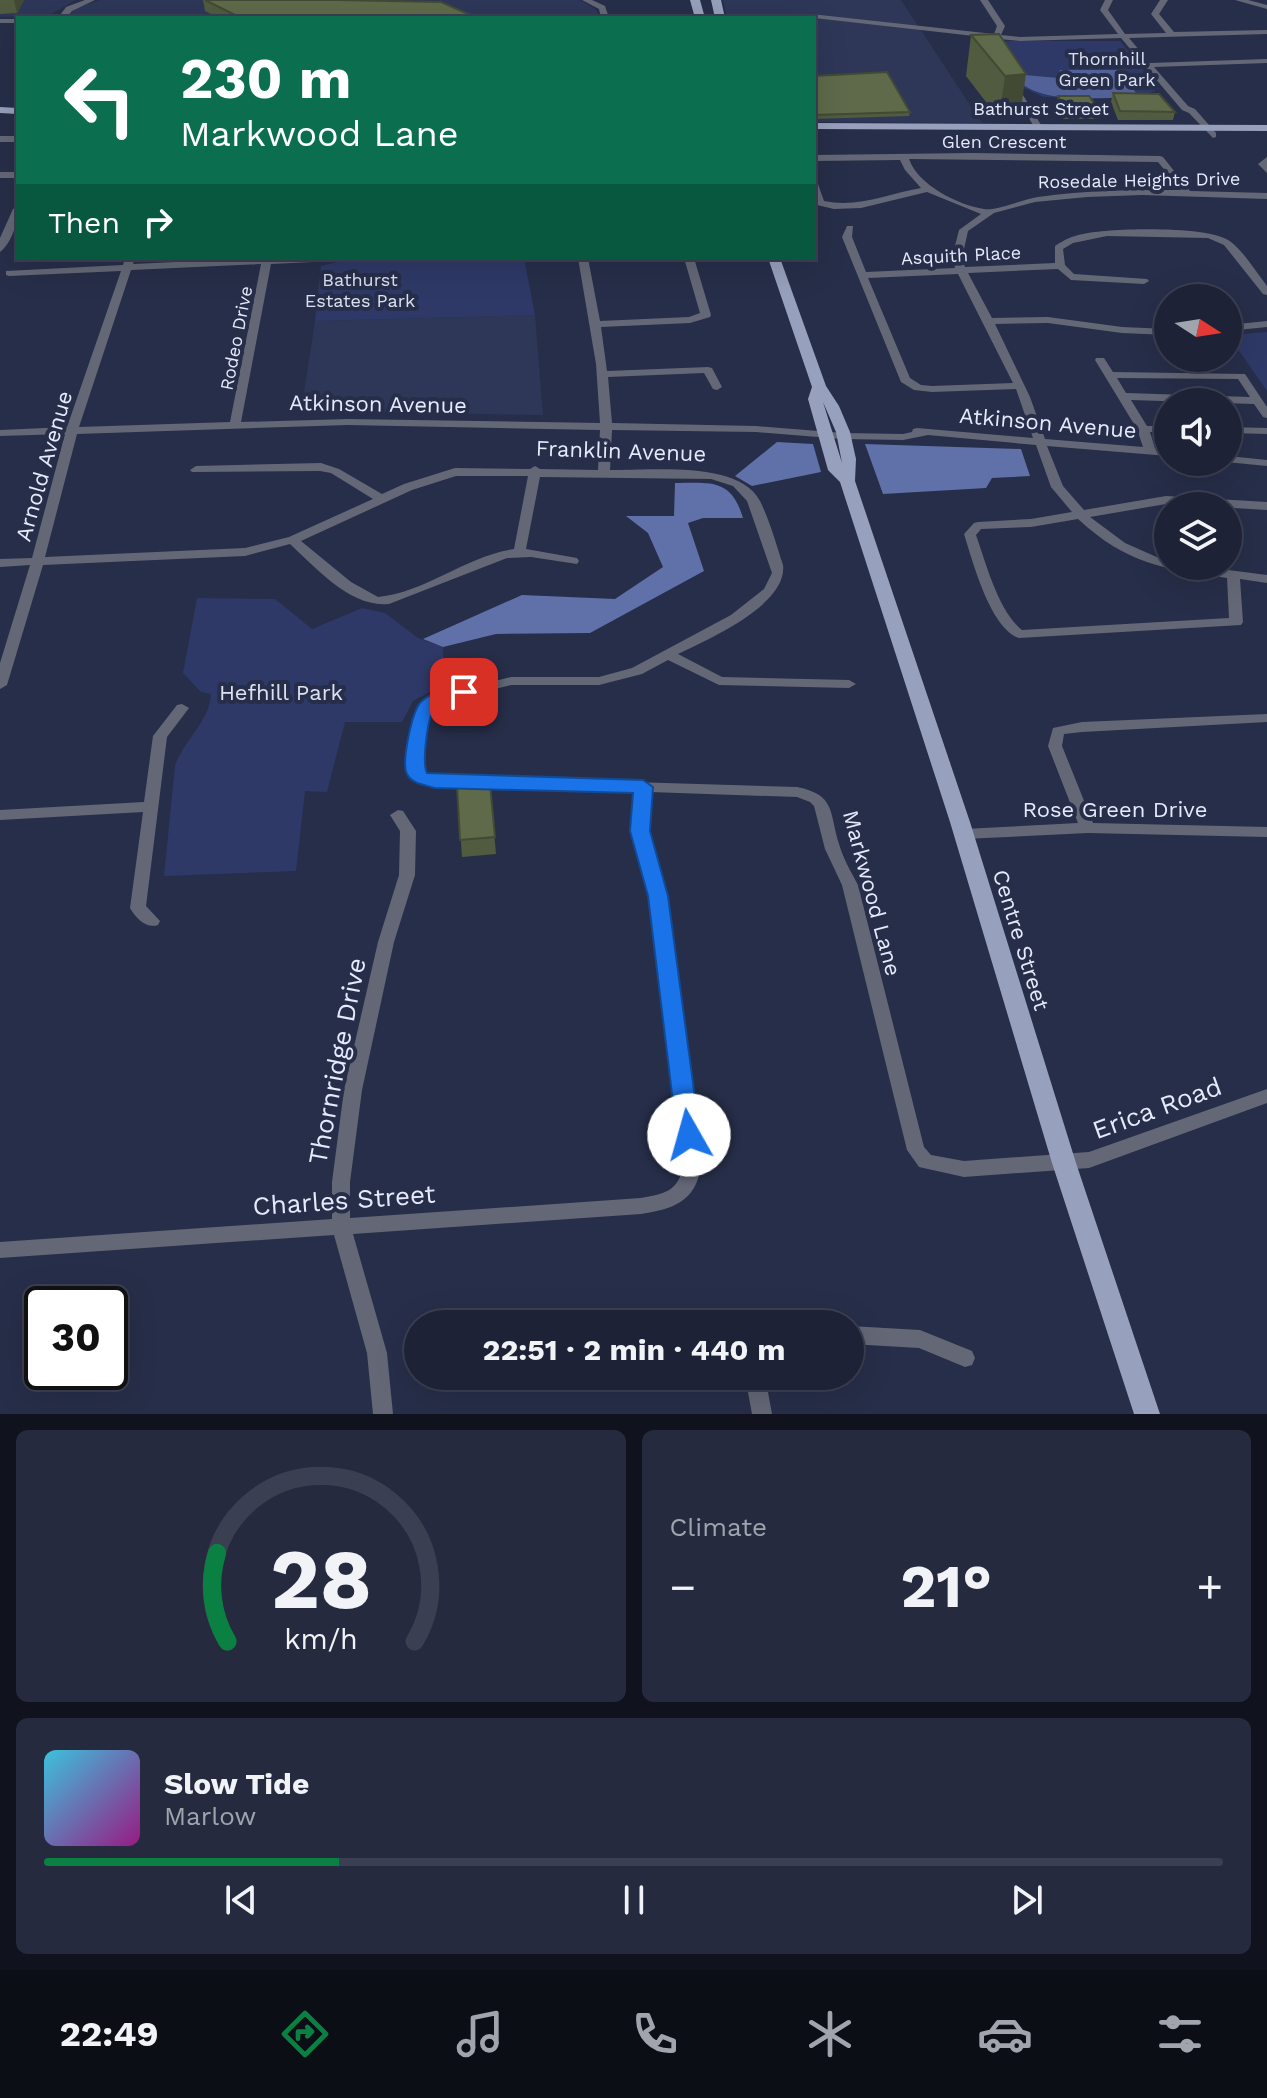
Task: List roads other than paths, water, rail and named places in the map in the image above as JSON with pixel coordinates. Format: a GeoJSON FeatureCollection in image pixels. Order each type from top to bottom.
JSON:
{"type":"FeatureCollection","features":[{"type":"Feature","properties":{"kind":"main road","name":"Bathurst Street"},"geometry":{"type":"LineString","coordinates":[[816,126],[1037,125],[1267,136]]}},
{"type":"Feature","properties":{"kind":"main road","name":"Bathurst Street"},"geometry":{"type":"LineString","coordinates":[[816,134],[1267,128]]}},
{"type":"Feature","properties":{"kind":"main road","name":"Centre Street"},"geometry":{"type":"LineString","coordinates":[[775,260],[819,387],[830,398],[842,432],[852,470],[847,481]]}},
{"type":"Feature","properties":{"kind":"main road","name":"Centre Street"},"geometry":{"type":"LineString","coordinates":[[819,387],[815,399],[836,470],[847,481],[964,834],[1064,1163],[1147,1414]]}},
{"type":"Feature","properties":{"kind":"street"},"geometry":{"type":"LineString","coordinates":[[53,16],[91,0]]}},
{"type":"Feature","properties":{"kind":"street"},"geometry":{"type":"LineString","coordinates":[[586,0],[602,8],[604,16]]}},
{"type":"Feature","properties":{"kind":"street"},"geometry":{"type":"LineString","coordinates":[[984,0],[1001,26],[993,46],[998,57]]}},
{"type":"Feature","properties":{"kind":"street"},"geometry":{"type":"LineString","coordinates":[[1109,0],[1104,10],[1107,17],[1185,108],[1182,111],[1205,131]]}},
{"type":"Feature","properties":{"kind":"street"},"geometry":{"type":"LineString","coordinates":[[1164,0],[1155,14],[1173,36]]}},
{"type":"Feature","properties":{"kind":"street"},"geometry":{"type":"LineString","coordinates":[[1239,0],[1267,4]]}},
{"type":"Feature","properties":{"kind":"street"},"geometry":{"type":"LineString","coordinates":[[1261,0],[1267,4]]}},
{"type":"Feature","properties":{"kind":"street"},"geometry":{"type":"LineString","coordinates":[[64,16],[68,10]]}},
{"type":"Feature","properties":{"kind":"street"},"geometry":{"type":"LineString","coordinates":[[816,17],[996,36],[1125,37],[1267,32]]}},
{"type":"Feature","properties":{"kind":"street"},"geometry":{"type":"LineString","coordinates":[[1148,65],[1267,61]]}},
{"type":"Feature","properties":{"kind":"street"},"geometry":{"type":"LineString","coordinates":[[1004,70],[1037,125]]}},
{"type":"Feature","properties":{"kind":"street"},"geometry":{"type":"LineString","coordinates":[[816,158],[904,157],[910,172],[928,189],[986,213]]}},
{"type":"Feature","properties":{"kind":"street","name":"Glen Crescent"},"geometry":{"type":"LineString","coordinates":[[904,157],[1160,159],[1165,161],[1189,195]]}},
{"type":"Feature","properties":{"kind":"street"},"geometry":{"type":"LineString","coordinates":[[1267,160],[1262,164],[1267,170]]}},
{"type":"Feature","properties":{"kind":"street"},"geometry":{"type":"LineString","coordinates":[[816,190],[820,203],[829,205],[879,204],[928,189]]}},
{"type":"Feature","properties":{"kind":"street","name":"Rosedale Heights Drive"},"geometry":{"type":"LineString","coordinates":[[1154,560],[1122,546],[1083,514],[1057,487],[1020,386],[957,258],[959,234],[974,219],[1009,203],[1059,195],[1267,196]]}},
{"type":"Feature","properties":{"kind":"street"},"geometry":{"type":"LineString","coordinates":[[4,211],[16,210]]}},
{"type":"Feature","properties":{"kind":"street"},"geometry":{"type":"LineString","coordinates":[[0,249],[16,214]]}},
{"type":"Feature","properties":{"kind":"street"},"geometry":{"type":"LineString","coordinates":[[850,228],[847,237],[905,380],[932,389],[1020,386]]}},
{"type":"Feature","properties":{"kind":"street"},"geometry":{"type":"LineString","coordinates":[[1144,281],[1077,278],[1060,266],[1058,248],[1081,236],[1210,235],[1227,243],[1267,292]]}},
{"type":"Feature","properties":{"kind":"street"},"geometry":{"type":"LineString","coordinates":[[9,273],[128,263],[267,260]]}},
{"type":"Feature","properties":{"kind":"street","name":"Rodeo Drive"},"geometry":{"type":"LineString","coordinates":[[235,424],[267,260]]}},
{"type":"Feature","properties":{"kind":"street"},"geometry":{"type":"LineString","coordinates":[[583,260],[603,374],[608,428],[604,472]]}},
{"type":"Feature","properties":{"kind":"street"},"geometry":{"type":"LineString","coordinates":[[595,324],[690,320],[706,315],[690,260]]}},
{"type":"Feature","properties":{"kind":"street","name":"Arnold Avenue"},"geometry":{"type":"LineString","coordinates":[[0,685],[38,562],[72,430],[128,263]]}},
{"type":"Feature","properties":{"kind":"street","name":"Asquith Place"},"geometry":{"type":"LineString","coordinates":[[863,275],[1060,266]]}},
{"type":"Feature","properties":{"kind":"street"},"geometry":{"type":"LineString","coordinates":[[988,321],[1048,320],[1154,331]]}},
{"type":"Feature","properties":{"kind":"street"},"geometry":{"type":"LineString","coordinates":[[1242,327],[1267,324]]}},
{"type":"Feature","properties":{"kind":"street"},"geometry":{"type":"LineString","coordinates":[[1100,360],[1143,429],[1150,451]]}},
{"type":"Feature","properties":{"kind":"street"},"geometry":{"type":"LineString","coordinates":[[603,374],[708,370],[717,387]]}},
{"type":"Feature","properties":{"kind":"street"},"geometry":{"type":"LineString","coordinates":[[1110,375],[1241,376],[1267,415]]}},
{"type":"Feature","properties":{"kind":"street"},"geometry":{"type":"LineString","coordinates":[[1123,396],[1257,401]]}},
{"type":"Feature","properties":{"kind":"street","name":"Atkinson Avenue"},"geometry":{"type":"LineString","coordinates":[[0,433],[348,422],[756,429],[903,437],[924,433],[1154,451]]}},
{"type":"Feature","properties":{"kind":"street"},"geometry":{"type":"LineString","coordinates":[[1143,429],[1154,429]]}},
{"type":"Feature","properties":{"kind":"street"},"geometry":{"type":"LineString","coordinates":[[1242,430],[1267,431]]}},
{"type":"Feature","properties":{"kind":"street"},"geometry":{"type":"LineString","coordinates":[[1242,460],[1267,463]]}},
{"type":"Feature","properties":{"kind":"street"},"geometry":{"type":"LineString","coordinates":[[196,470],[321,467],[335,471],[383,500]]}},
{"type":"Feature","properties":{"kind":"street"},"geometry":{"type":"LineString","coordinates":[[519,553],[535,470]]}},
{"type":"Feature","properties":{"kind":"street","name":"Franklin Avenue"},"geometry":{"type":"LineString","coordinates":[[0,563],[245,552],[293,540],[408,487],[455,472],[535,470],[712,475],[729,479],[745,489],[753,500],[773,552],[778,573],[770,591],[736,618],[669,655],[614,678],[511,681],[434,700],[423,714],[414,760],[418,775]]}},
{"type":"Feature","properties":{"kind":"street"},"geometry":{"type":"LineString","coordinates":[[1233,580],[1236,622],[1030,635],[1013,631],[970,534],[978,526],[1031,523],[1190,499],[1267,506]]}},
{"type":"Feature","properties":{"kind":"street"},"geometry":{"type":"LineString","coordinates":[[293,540],[354,589],[379,601],[396,598],[478,562],[519,553],[573,561]]}},
{"type":"Feature","properties":{"kind":"street","name":"Rosedale Heights Drive"},"geometry":{"type":"LineString","coordinates":[[1242,576],[1267,579]]}},
{"type":"Feature","properties":{"kind":"street"},"geometry":{"type":"LineString","coordinates":[[669,655],[719,681],[849,684]]}},
{"type":"Feature","properties":{"kind":"street"},"geometry":{"type":"LineString","coordinates":[[152,921],[138,908],[149,807],[160,736],[182,708]]}},
{"type":"Feature","properties":{"kind":"street"},"geometry":{"type":"LineString","coordinates":[[1088,828],[1058,757],[1055,746],[1058,731],[1082,727],[1267,718]]}},
{"type":"Feature","properties":{"kind":"street","name":"Markwood Lane"},"geometry":{"type":"LineString","coordinates":[[418,775],[435,781],[797,792],[819,799],[825,807],[831,845],[850,885],[916,1150],[926,1162],[964,1169],[1064,1163]]}},
{"type":"Feature","properties":{"kind":"street","name":"Charles Street"},"geometry":{"type":"LineString","coordinates":[[0,1250],[641,1206],[666,1202],[687,1188],[692,1167],[665,947],[656,886],[640,831],[643,787]]}},
{"type":"Feature","properties":{"kind":"street"},"geometry":{"type":"LineString","coordinates":[[0,815],[149,807]]}},
{"type":"Feature","properties":{"kind":"street","name":"Thornridge Drive"},"geometry":{"type":"LineString","coordinates":[[383,1414],[377,1353],[341,1226],[341,1182],[351,1098],[386,942],[407,875],[408,831],[398,815]]}},
{"type":"Feature","properties":{"kind":"street","name":"Rose Green Drive"},"geometry":{"type":"LineString","coordinates":[[964,834],[1088,828],[1267,832]]}},
{"type":"Feature","properties":{"kind":"street","name":"Erica Road"},"geometry":{"type":"LineString","coordinates":[[1064,1163],[1089,1160],[1267,1096]]}},
{"type":"Feature","properties":{"kind":"street"},"geometry":{"type":"LineString","coordinates":[[864,1336],[920,1339],[965,1358]]}},
{"type":"Feature","properties":{"kind":"street"},"geometry":{"type":"LineString","coordinates":[[758,1390],[762,1414]]}},
{"type":"Feature","properties":{"kind":"park label","name":"Thornhill Green Park"},"geometry":{"type":"Point","coordinates":[1107,68]}},
{"type":"Feature","properties":{"kind":"park label","name":"Bathurst Estates Park"},"geometry":{"type":"Point","coordinates":[360,289]}},
{"type":"Feature","properties":{"kind":"park label","name":"Hefhill Park"},"geometry":{"type":"Point","coordinates":[281,692]}}]}
